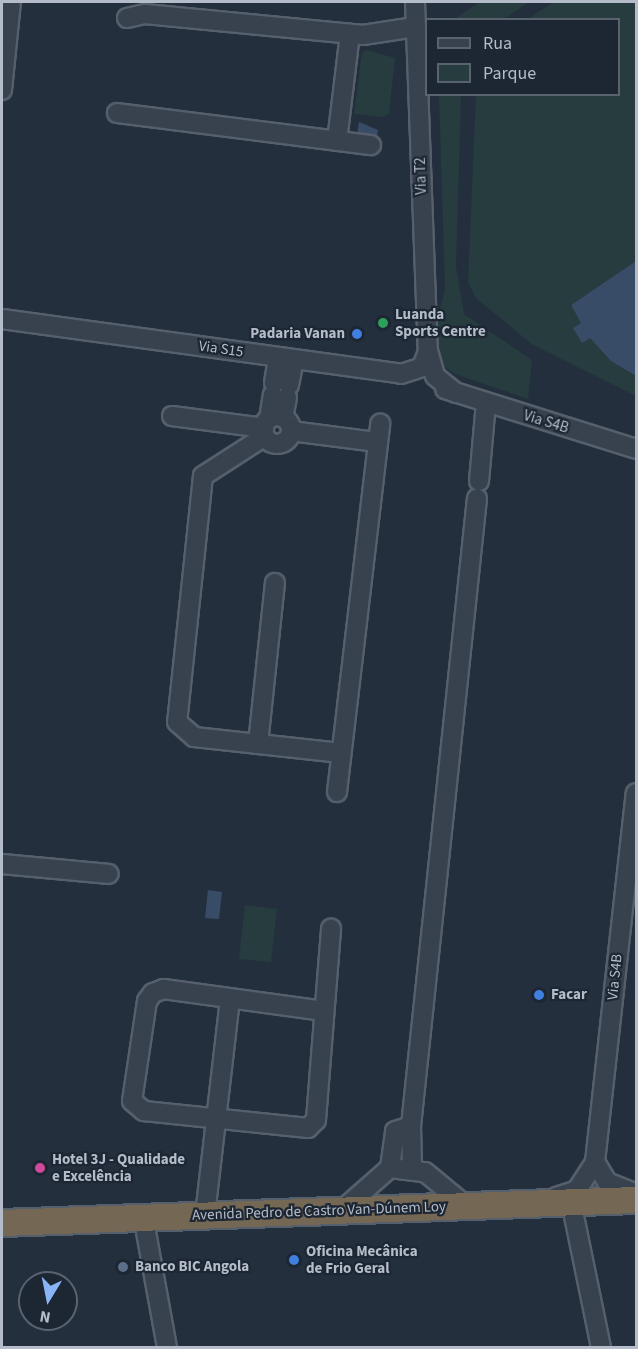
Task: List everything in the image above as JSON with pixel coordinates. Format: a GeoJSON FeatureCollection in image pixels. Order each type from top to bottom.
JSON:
{"type":"FeatureCollection","features":[{"type":"Feature","properties":{"kind":"highway","name":"Avenida Pedro de Castro Van-Dúnem Loy"},"geometry":{"type":"LineString","coordinates":[[2,1223],[636,1200]]}},
{"type":"Feature","properties":{"kind":"highway","name":"Avenida Pedro de Castro Van-Dúnem Loy"},"geometry":{"type":"LineString","coordinates":[[2,1237],[636,1215]]}},
{"type":"Feature","properties":{"kind":"street"},"geometry":{"type":"LineString","coordinates":[[2,82],[11,2]]}},
{"type":"Feature","properties":{"kind":"street","name":"Via T2"},"geometry":{"type":"LineString","coordinates":[[415,2],[428,351]]}},
{"type":"Feature","properties":{"kind":"street"},"geometry":{"type":"LineString","coordinates":[[127,18],[145,14],[376,36],[415,27]]}},
{"type":"Feature","properties":{"kind":"street"},"geometry":{"type":"LineString","coordinates":[[337,141],[350,34]]}},
{"type":"Feature","properties":{"kind":"street"},"geometry":{"type":"LineString","coordinates":[[117,113],[371,145]]}},
{"type":"Feature","properties":{"kind":"street","name":"Via S15"},"geometry":{"type":"LineString","coordinates":[[2,319],[401,374]]}},
{"type":"Feature","properties":{"kind":"street"},"geometry":{"type":"LineString","coordinates":[[401,374],[422,367],[428,351]]}},
{"type":"Feature","properties":{"kind":"street","name":"Via S4B"},"geometry":{"type":"LineString","coordinates":[[428,351],[435,376],[456,393]]}},
{"type":"Feature","properties":{"kind":"street"},"geometry":{"type":"LineString","coordinates":[[286,358],[274,426],[202,476],[176,717],[189,736],[341,753]]}},
{"type":"Feature","properties":{"kind":"street","name":"Via S4B"},"geometry":{"type":"LineString","coordinates":[[401,374],[636,449]]}},
{"type":"Feature","properties":{"kind":"street"},"geometry":{"type":"LineString","coordinates":[[412,1167],[411,1126],[486,403]]}},
{"type":"Feature","properties":{"kind":"street"},"geometry":{"type":"LineString","coordinates":[[172,416],[378,433],[337,792]]}},
{"type":"Feature","properties":{"kind":"street"},"geometry":{"type":"LineString","coordinates":[[258,744],[275,583]]}},
{"type":"Feature","properties":{"kind":"street","name":"Via S4B"},"geometry":{"type":"LineString","coordinates":[[595,1162],[636,793]]}},
{"type":"Feature","properties":{"kind":"street"},"geometry":{"type":"LineString","coordinates":[[2,864],[109,874]]}},
{"type":"Feature","properties":{"kind":"street"},"geometry":{"type":"LineString","coordinates":[[324,1011],[164,989],[153,993],[147,1001],[132,1101],[144,1111],[299,1130],[316,1120],[332,929]]}},
{"type":"Feature","properties":{"kind":"street"},"geometry":{"type":"LineString","coordinates":[[205,1215],[230,999]]}},
{"type":"Feature","properties":{"kind":"street"},"geometry":{"type":"LineString","coordinates":[[390,1168],[395,1131],[411,1126]]}},
{"type":"Feature","properties":{"kind":"street"},"geometry":{"type":"LineString","coordinates":[[504,1204],[567,1195],[577,1190],[595,1162],[607,1182],[636,1194]]}},
{"type":"Feature","properties":{"kind":"street"},"geometry":{"type":"LineString","coordinates":[[341,1211],[390,1168],[412,1167],[465,1205]]}},
{"type":"Feature","properties":{"kind":"street"},"geometry":{"type":"LineString","coordinates":[[573,1216],[601,1347]]}},
{"type":"Feature","properties":{"kind":"street"},"geometry":{"type":"LineString","coordinates":[[146,1232],[167,1347]]}},
{"type":"Feature","properties":{"kind":"green space"},"geometry":{"type":"Polygon","coordinates":[[[479,2],[529,2],[505,18],[456,18],[479,2]]]}},
{"type":"Feature","properties":{"kind":"green space"},"geometry":{"type":"Polygon","coordinates":[[[554,2],[636,2],[636,261],[571,305],[581,323],[582,342],[590,337],[611,361],[636,376],[636,396],[533,345],[476,298],[468,283],[476,96],[620,96],[620,18],[530,18],[554,2]]]}},
{"type":"Feature","properties":{"kind":"green space"},"geometry":{"type":"Polygon","coordinates":[[[367,50],[395,58],[389,114],[383,117],[354,114],[362,53],[367,50]]]}},
{"type":"Feature","properties":{"kind":"green space"},"geometry":{"type":"Polygon","coordinates":[[[439,96],[461,96],[456,267],[464,314],[532,360],[528,399],[455,374],[436,361],[435,328],[445,289],[439,96]]]}},
{"type":"Feature","properties":{"kind":"green space"},"geometry":{"type":"Polygon","coordinates":[[[245,905],[277,909],[271,962],[239,959],[245,905]]]}},
{"type":"Feature","properties":{"kind":"water"},"geometry":{"type":"Polygon","coordinates":[[[359,122],[378,130],[377,136],[357,134],[359,122]]]}},
{"type":"Feature","properties":{"kind":"water"},"geometry":{"type":"Polygon","coordinates":[[[636,261],[636,376],[611,361],[590,338],[582,343],[573,328],[581,323],[571,305],[636,261]]]}},
{"type":"Feature","properties":{"kind":"water"},"geometry":{"type":"Polygon","coordinates":[[[208,890],[222,892],[219,919],[205,918],[208,890]]]}},
{"type":"Feature","properties":{"kind":"place","name":"Luanda Sports Centre"},"geometry":{"type":"Point","coordinates":[383,323]}},
{"type":"Feature","properties":{"kind":"place","name":"Padaria Vanan"},"geometry":{"type":"Point","coordinates":[357,334]}},
{"type":"Feature","properties":{"kind":"place","name":"Facar"},"geometry":{"type":"Point","coordinates":[539,995]}},
{"type":"Feature","properties":{"kind":"place","name":"Hotel 3J - Qualidade e Excelência"},"geometry":{"type":"Point","coordinates":[40,1168]}},
{"type":"Feature","properties":{"kind":"place","name":"Oficina Mecânica de Frio Geral"},"geometry":{"type":"Point","coordinates":[294,1260]}},
{"type":"Feature","properties":{"kind":"place","name":"Banco BIC Angola"},"geometry":{"type":"Point","coordinates":[123,1267]}}]}
